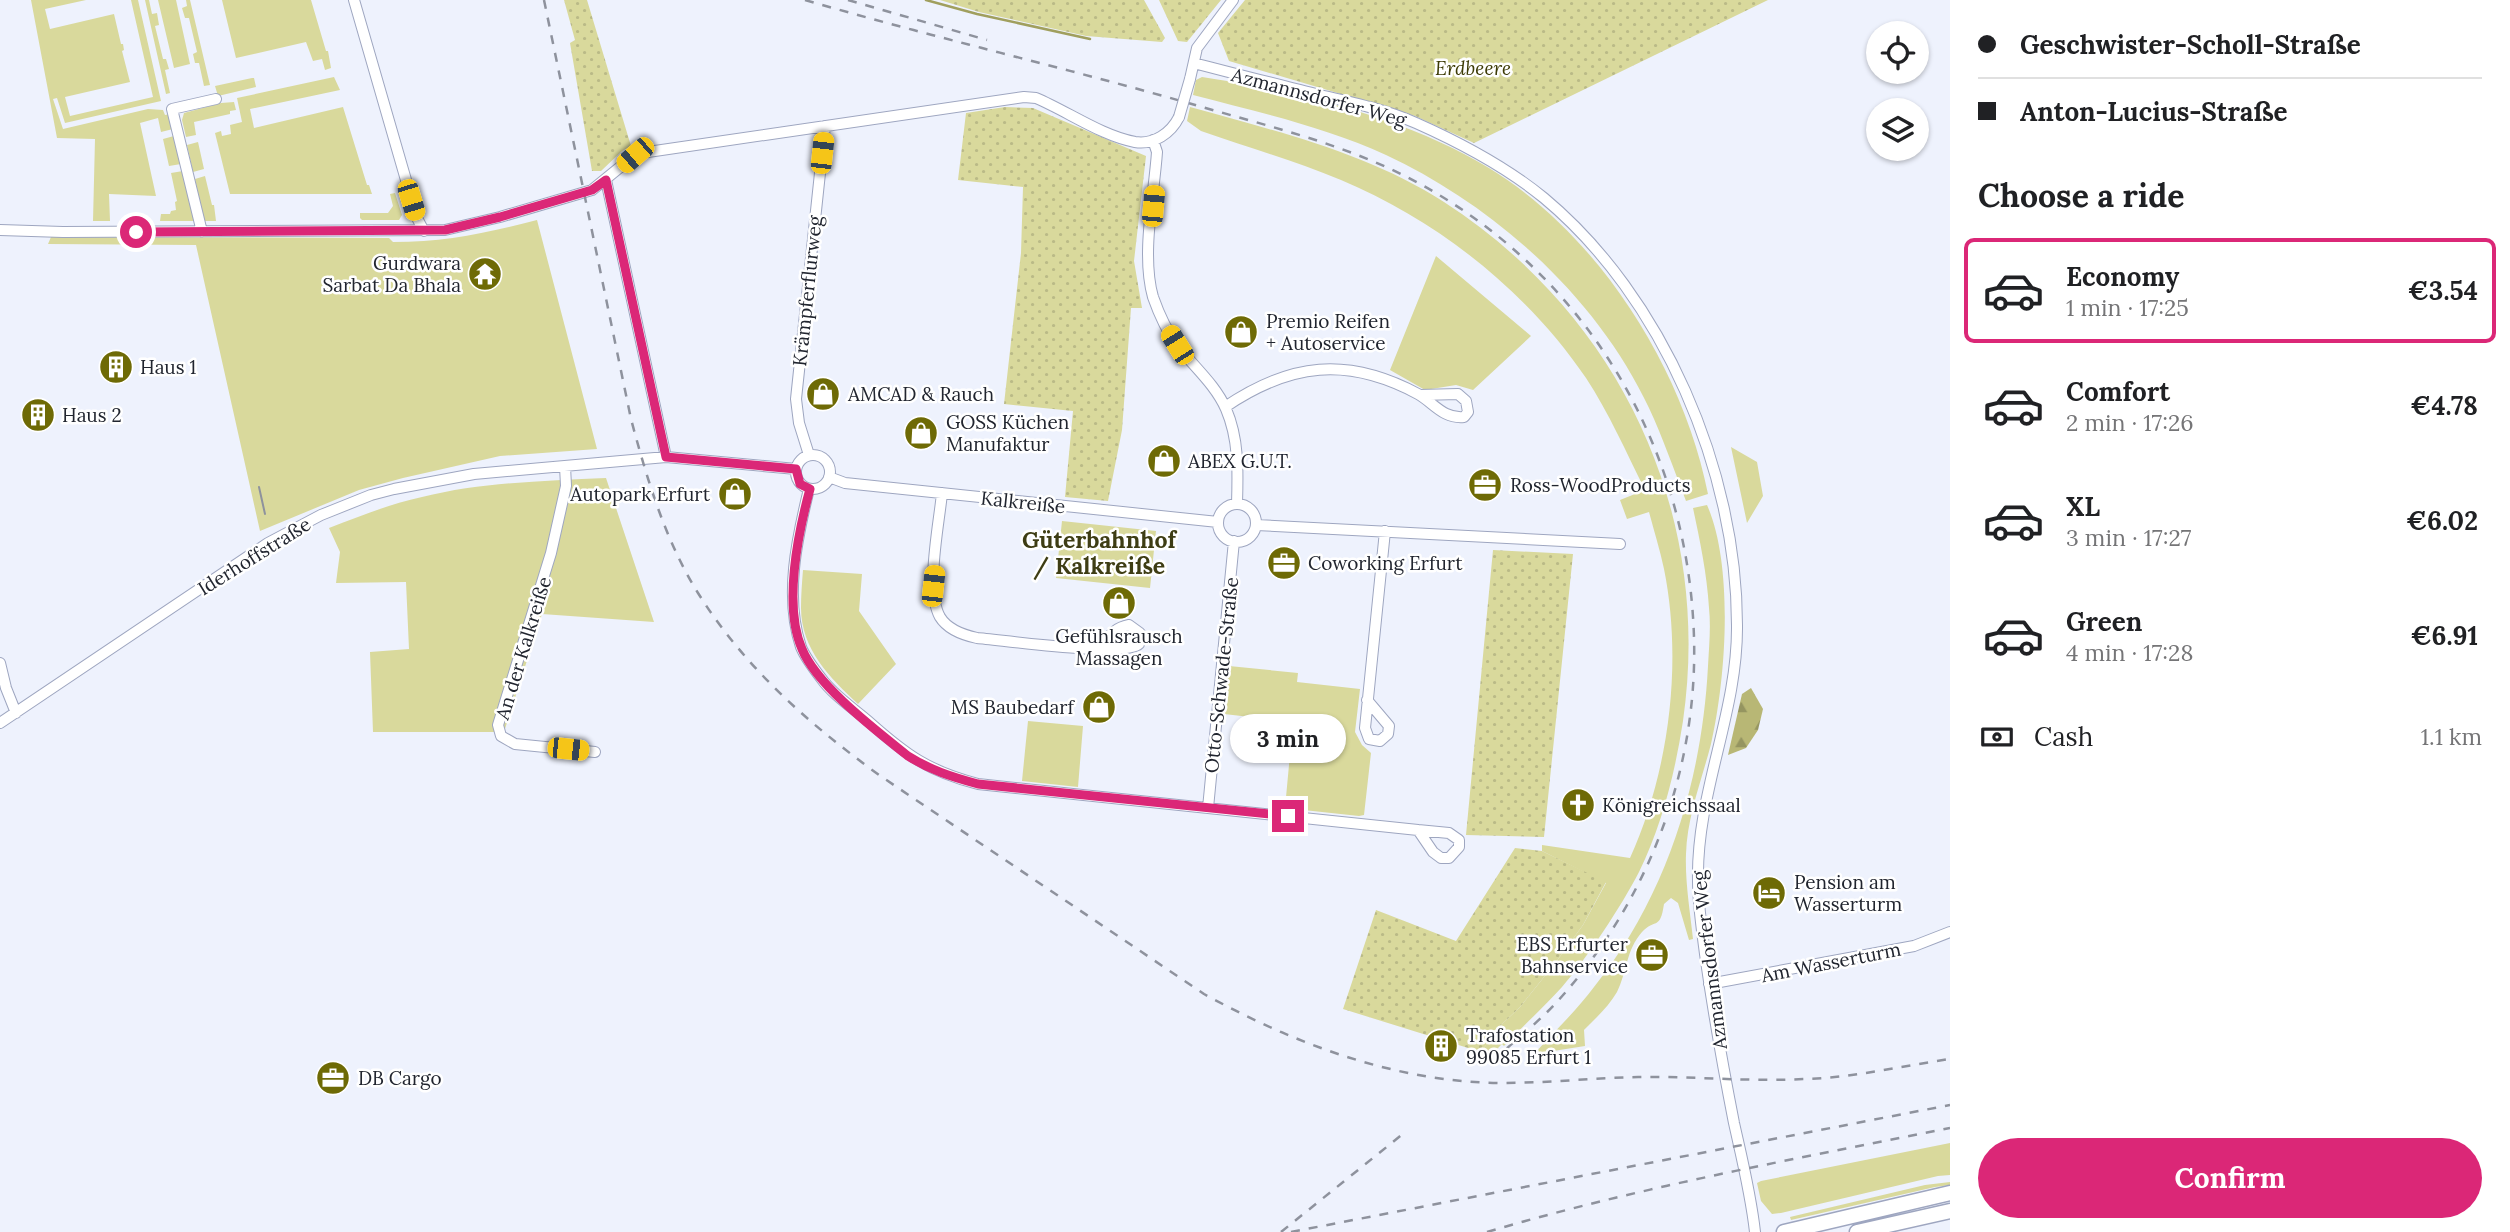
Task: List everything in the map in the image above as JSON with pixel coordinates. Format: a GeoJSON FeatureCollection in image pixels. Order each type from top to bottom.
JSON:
{"type":"FeatureCollection","features":[{"type":"Feature","properties":{"kind":"main road"},"geometry":{"type":"LineString","coordinates":[[1783,1232],[1950,1193]]}},
{"type":"Feature","properties":{"kind":"main road"},"geometry":{"type":"LineString","coordinates":[[1857,1232],[1950,1211]]}},
{"type":"Feature","properties":{"kind":"street"},"geometry":{"type":"LineString","coordinates":[[354,0],[417,218],[424,231]]}},
{"type":"Feature","properties":{"kind":"street"},"geometry":{"type":"LineString","coordinates":[[0,230],[445,230],[509,215],[592,190],[635,155],[648,152],[1024,97],[1036,98],[1107,132],[1135,142],[1153,140],[1170,131],[1179,117],[1197,48],[1233,0]]}},
{"type":"Feature","properties":{"kind":"street","name":"Azmannsdorfer Weg"},"geometry":{"type":"LineString","coordinates":[[1194,63],[1376,109],[1412,121],[1495,163],[1544,198],[1585,238],[1624,286],[1664,350],[1697,419],[1709,453],[1736,579],[1738,628],[1734,676],[1728,714],[1703,815],[1698,862],[1699,906],[1715,1027],[1755,1232]]}},
{"type":"Feature","properties":{"kind":"street"},"geometry":{"type":"LineString","coordinates":[[202,232],[172,109],[216,99]]}},
{"type":"Feature","properties":{"kind":"street","name":"Krämpferflurweg"},"geometry":{"type":"LineString","coordinates":[[809,455],[799,423],[796,399],[825,126]]}},
{"type":"Feature","properties":{"kind":"street"},"geometry":{"type":"LineString","coordinates":[[1153,140],[1157,152],[1149,265],[1153,294],[1162,321],[1177,345],[1212,386],[1225,407],[1237,449],[1237,504]]}},
{"type":"Feature","properties":{"kind":"street"},"geometry":{"type":"LineString","coordinates":[[606,180],[666,457],[796,469]]}},
{"type":"Feature","properties":{"kind":"street"},"geometry":{"type":"LineString","coordinates":[[1225,407],[1250,390],[1280,377],[1319,368],[1365,373],[1420,395]]}},
{"type":"Feature","properties":{"kind":"street"},"geometry":{"type":"LineString","coordinates":[[809,455],[821,456],[830,470],[829,477],[820,487],[810,489],[800,484],[796,469],[800,460],[809,455]]}},
{"type":"Feature","properties":{"kind":"street","name":"Iderhoffstraße"},"geometry":{"type":"LineString","coordinates":[[0,723],[268,544],[321,515],[394,489],[474,474],[666,457]]}},
{"type":"Feature","properties":{"kind":"street","name":"An der Kalkreiße"},"geometry":{"type":"LineString","coordinates":[[565,466],[566,486],[551,553],[498,725],[500,736],[515,744],[595,752]]}},
{"type":"Feature","properties":{"kind":"street","name":"Kalkreiße"},"geometry":{"type":"LineString","coordinates":[[829,477],[845,483],[1218,522]]}},
{"type":"Feature","properties":{"kind":"street"},"geometry":{"type":"LineString","coordinates":[[810,489],[796,554],[794,600],[802,650],[822,681],[894,744],[924,766],[949,777],[978,784],[1418,830]]}},
{"type":"Feature","properties":{"kind":"street"},"geometry":{"type":"LineString","coordinates":[[942,493],[933,586],[935,603],[941,618],[948,626],[977,638],[1097,650]]}},
{"type":"Feature","properties":{"kind":"street"},"geometry":{"type":"LineString","coordinates":[[1237,504],[1249,508],[1256,525],[1251,536],[1234,541],[1221,532],[1218,522],[1222,511],[1237,504]]}},
{"type":"Feature","properties":{"kind":"street"},"geometry":{"type":"LineString","coordinates":[[1256,525],[1620,544]]}},
{"type":"Feature","properties":{"kind":"street"},"geometry":{"type":"LineString","coordinates":[[1367,699],[1385,531]]}},
{"type":"Feature","properties":{"kind":"street","name":"Otto-Schwade-Straße"},"geometry":{"type":"LineString","coordinates":[[1208,808],[1234,541]]}},
{"type":"Feature","properties":{"kind":"street"},"geometry":{"type":"LineString","coordinates":[[0,663],[16,713]]}},
{"type":"Feature","properties":{"kind":"street","name":"Am Wasserturm"},"geometry":{"type":"LineString","coordinates":[[1709,984],[1914,946],[1950,932]]}},
{"type":"Feature","properties":{"kind":"green space"},"geometry":{"type":"Polygon","coordinates":[[[31,0],[86,0],[45,9],[50,29],[114,14],[130,82],[65,97],[70,116],[153,97],[131,0],[138,0],[161,101],[65,123],[57,98],[53,99],[63,129],[148,109],[163,110],[165,115],[170,114],[173,129],[161,132],[158,118],[140,123],[156,196],[109,194],[110,221],[93,221],[95,139],[57,138],[31,0]]]}},
{"type":"Feature","properties":{"kind":"green space"},"geometry":{"type":"Polygon","coordinates":[[[145,0],[149,0],[152,14],[157,13],[159,25],[155,26],[163,59],[166,59],[169,69],[165,70],[170,93],[166,94],[145,0]]]}},
{"type":"Feature","properties":{"kind":"green space"},"geometry":{"type":"Polygon","coordinates":[[[158,0],[176,0],[190,64],[174,68],[158,0]]]}},
{"type":"Feature","properties":{"kind":"green space"},"geometry":{"type":"Polygon","coordinates":[[[186,0],[190,0],[210,85],[204,86],[199,63],[195,63],[193,54],[197,52],[189,18],[185,18],[182,8],[187,6],[186,0]]]}},
{"type":"Feature","properties":{"kind":"green space"},"geometry":{"type":"Polygon","coordinates":[[[222,0],[311,0],[331,68],[325,70],[322,59],[313,61],[306,42],[236,58],[222,0]]]}},
{"type":"Feature","properties":{"kind":"green space"},"geometry":{"type":"Polygon","coordinates":[[[564,0],[587,0],[631,146],[601,171],[592,171],[570,43],[575,40],[564,0]]]}},
{"type":"Feature","properties":{"kind":"green space"},"geometry":{"type":"Polygon","coordinates":[[[940,0],[1144,0],[1165,38],[1162,42],[1086,36],[979,12],[940,0]]]}},
{"type":"Feature","properties":{"kind":"green space"},"geometry":{"type":"Polygon","coordinates":[[[1159,0],[1221,0],[1187,42],[1178,41],[1159,0]]]}},
{"type":"Feature","properties":{"kind":"green space","name":"Erdbeere"},"geometry":{"type":"Polygon","coordinates":[[[1245,0],[1768,0],[1474,143],[1415,116],[1229,61],[1218,33],[1245,0]]]}},
{"type":"Feature","properties":{"kind":"green space"},"geometry":{"type":"Polygon","coordinates":[[[334,77],[340,90],[250,109],[254,128],[343,107],[372,194],[230,194],[215,133],[221,131],[222,136],[231,134],[230,125],[242,122],[237,98],[334,77]]]}},
{"type":"Feature","properties":{"kind":"green space"},"geometry":{"type":"Polygon","coordinates":[[[1202,77],[1275,90],[1387,121],[1457,150],[1529,196],[1566,229],[1600,267],[1657,353],[1679,399],[1696,447],[1708,494],[1686,501],[1654,419],[1627,367],[1572,293],[1539,259],[1503,228],[1466,200],[1426,176],[1363,145],[1315,128],[1193,95],[1196,80],[1202,77]]]}},
{"type":"Feature","properties":{"kind":"green space"},"geometry":{"type":"Polygon","coordinates":[[[254,78],[256,87],[218,96],[215,86],[254,78]]]}},
{"type":"Feature","properties":{"kind":"green space"},"geometry":{"type":"Polygon","coordinates":[[[234,102],[236,110],[230,111],[230,114],[194,122],[196,135],[186,137],[182,120],[184,113],[234,102]]]}},
{"type":"Feature","properties":{"kind":"green space"},"geometry":{"type":"Polygon","coordinates":[[[1005,107],[1033,108],[1146,156],[1134,261],[1142,308],[1131,308],[1122,430],[1108,501],[1065,497],[1073,411],[1004,404],[1021,253],[1023,187],[958,180],[966,113],[1005,107]]]}},
{"type":"Feature","properties":{"kind":"green space"},"geometry":{"type":"Polygon","coordinates":[[[1190,107],[1321,145],[1384,170],[1444,202],[1506,248],[1560,302],[1605,361],[1641,426],[1667,495],[1683,568],[1689,643],[1683,721],[1672,779],[1661,817],[1639,872],[1593,947],[1555,994],[1504,1046],[1502,1044],[1493,1053],[1481,1052],[1556,962],[1583,925],[1606,883],[1542,851],[1542,845],[1630,858],[1654,790],[1669,716],[1672,679],[1670,605],[1649,512],[1627,519],[1620,500],[1645,490],[1610,419],[1586,378],[1536,316],[1477,261],[1445,237],[1377,196],[1306,167],[1201,131],[1187,121],[1190,107]]]}},
{"type":"Feature","properties":{"kind":"green space"},"geometry":{"type":"Polygon","coordinates":[[[174,136],[181,164],[169,166],[163,139],[174,136]]]}},
{"type":"Feature","properties":{"kind":"green space"},"geometry":{"type":"Polygon","coordinates":[[[198,142],[204,169],[193,172],[187,145],[198,142]]]}},
{"type":"Feature","properties":{"kind":"green space"},"geometry":{"type":"Polygon","coordinates":[[[183,171],[194,221],[160,221],[161,214],[170,214],[176,210],[177,201],[171,173],[183,171]]]}},
{"type":"Feature","properties":{"kind":"green space"},"geometry":{"type":"Polygon","coordinates":[[[205,176],[216,221],[204,221],[195,179],[205,176]]]}},
{"type":"Feature","properties":{"kind":"green space"},"geometry":{"type":"Polygon","coordinates":[[[395,193],[402,215],[399,220],[360,218],[360,213],[388,213],[393,206],[390,194],[395,193]]]}},
{"type":"Feature","properties":{"kind":"green space"},"geometry":{"type":"Polygon","coordinates":[[[537,220],[597,449],[500,456],[403,478],[359,490],[260,531],[196,245],[48,244],[51,237],[389,238],[393,242],[412,242],[465,236],[537,220]]]}},
{"type":"Feature","properties":{"kind":"green space"},"geometry":{"type":"Polygon","coordinates":[[[1436,256],[1531,336],[1473,390],[1456,385],[1425,390],[1390,370],[1436,256]]]}},
{"type":"Feature","properties":{"kind":"green space"},"geometry":{"type":"Polygon","coordinates":[[[1731,447],[1757,462],[1763,496],[1747,523],[1731,447]]]}},
{"type":"Feature","properties":{"kind":"green space"},"geometry":{"type":"Polygon","coordinates":[[[606,478],[654,622],[542,614],[504,732],[373,732],[370,652],[409,649],[406,582],[336,583],[340,552],[329,528],[410,500],[467,488],[606,478]]]}},
{"type":"Feature","properties":{"kind":"green space"},"geometry":{"type":"Polygon","coordinates":[[[1707,505],[1716,530],[1721,559],[1725,623],[1716,718],[1687,840],[1686,875],[1693,939],[1689,940],[1678,903],[1671,898],[1664,904],[1659,921],[1642,932],[1637,939],[1617,992],[1584,1030],[1585,1046],[1534,1054],[1580,1004],[1620,952],[1661,876],[1676,836],[1689,794],[1704,709],[1710,615],[1705,570],[1693,508],[1707,505]]]}},
{"type":"Feature","properties":{"kind":"green space"},"geometry":{"type":"Polygon","coordinates":[[[1062,521],[1156,531],[1150,588],[1056,578],[1062,521]]]}},
{"type":"Feature","properties":{"kind":"green space"},"geometry":{"type":"Polygon","coordinates":[[[1493,550],[1573,554],[1544,837],[1466,835],[1493,550]]]}},
{"type":"Feature","properties":{"kind":"green space"},"geometry":{"type":"Polygon","coordinates":[[[803,570],[862,574],[859,611],[896,664],[858,704],[819,662],[806,637],[801,608],[803,570]]]}},
{"type":"Feature","properties":{"kind":"green space"},"geometry":{"type":"Polygon","coordinates":[[[1229,666],[1298,673],[1297,682],[1360,689],[1355,732],[1362,745],[1371,753],[1364,815],[1285,808],[1293,722],[1224,714],[1229,666]]]}},
{"type":"Feature","properties":{"kind":"green space"},"geometry":{"type":"Polygon","coordinates":[[[1751,688],[1763,709],[1758,730],[1746,748],[1728,755],[1742,694],[1751,688]]]}},
{"type":"Feature","properties":{"kind":"green space"},"geometry":{"type":"Polygon","coordinates":[[[1028,721],[1083,726],[1078,787],[1022,781],[1028,721]]]}},
{"type":"Feature","properties":{"kind":"green space"},"geometry":{"type":"Polygon","coordinates":[[[1515,848],[1542,851],[1606,882],[1583,925],[1556,962],[1481,1052],[1343,1009],[1376,910],[1456,941],[1515,848]]]}},
{"type":"Feature","properties":{"kind":"green space"},"geometry":{"type":"Polygon","coordinates":[[[1950,1143],[1950,1175],[1781,1213],[1772,1214],[1761,1201],[1757,1183],[1761,1181],[1950,1143]]]}},
{"type":"Feature","properties":{"kind":"green space"},"geometry":{"type":"Polygon","coordinates":[[[1950,1182],[1950,1185],[1791,1220],[1790,1217],[1925,1185],[1950,1182]]]}},
{"type":"Feature","properties":{"kind":"waterway"},"geometry":{"type":"LineString","coordinates":[[926,0],[1090,39]]}},
{"type":"Feature","properties":{"kind":"tram line"},"geometry":{"type":"LineString","coordinates":[[259,487],[265,514]]}},
{"type":"Feature","properties":{"kind":"railway"},"geometry":{"type":"LineString","coordinates":[[544,0],[631,419],[667,530],[686,573],[736,646],[803,715],[853,756],[1204,994],[1310,1044],[1384,1068],[1423,1076],[1501,1083],[1638,1077],[1782,1080],[1840,1076],[1950,1059]]}},
{"type":"Feature","properties":{"kind":"railway"},"geometry":{"type":"LineString","coordinates":[[805,0],[1259,123],[1334,146],[1383,166],[1407,177],[1469,215],[1525,259],[1573,311],[1614,368],[1647,429],[1671,496],[1687,565],[1694,637],[1693,687],[1687,737],[1676,786],[1660,834],[1640,880],[1616,923],[1588,965],[1555,1004],[1506,1049]]}},
{"type":"Feature","properties":{"kind":"railway"},"geometry":{"type":"LineString","coordinates":[[848,0],[987,40]]}},
{"type":"Feature","properties":{"kind":"railway"},"geometry":{"type":"LineString","coordinates":[[1291,1232],[1950,1105]]}},
{"type":"Feature","properties":{"kind":"railway"},"geometry":{"type":"LineString","coordinates":[[1487,1232],[1659,1187],[1950,1128]]}},
{"type":"Feature","properties":{"kind":"railway"},"geometry":{"type":"LineString","coordinates":[[1281,1232],[1404,1133]]}},
{"type":"Feature","properties":{"kind":"place","name":"Gurdwara Sarbat Da Bhala"},"geometry":{"type":"Point","coordinates":[485,274]}},
{"type":"Feature","properties":{"kind":"place","name":"Premio Reifen + Autoservice"},"geometry":{"type":"Point","coordinates":[1241,332]}},
{"type":"Feature","properties":{"kind":"place","name":"Haus 1"},"geometry":{"type":"Point","coordinates":[116,367]}},
{"type":"Feature","properties":{"kind":"place","name":"AMCAD & Rauch"},"geometry":{"type":"Point","coordinates":[823,394]}},
{"type":"Feature","properties":{"kind":"place","name":"Haus 2"},"geometry":{"type":"Point","coordinates":[38,415]}},
{"type":"Feature","properties":{"kind":"place","name":"GOSS Küchen Manufaktur"},"geometry":{"type":"Point","coordinates":[921,433]}},
{"type":"Feature","properties":{"kind":"place","name":"ABEX G.U.T."},"geometry":{"type":"Point","coordinates":[1164,461]}},
{"type":"Feature","properties":{"kind":"place","name":"Ross-WoodProducts"},"geometry":{"type":"Point","coordinates":[1485,485]}},
{"type":"Feature","properties":{"kind":"place","name":"Autopark Erfurt"},"geometry":{"type":"Point","coordinates":[735,494]}},
{"type":"Feature","properties":{"kind":"place","name":"Coworking Erfurt"},"geometry":{"type":"Point","coordinates":[1284,563]}},
{"type":"Feature","properties":{"kind":"place","name":"Gefühlsrausch Massagen"},"geometry":{"type":"Point","coordinates":[1119,603]}},
{"type":"Feature","properties":{"kind":"place","name":"MS Baubedarf"},"geometry":{"type":"Point","coordinates":[1099,707]}},
{"type":"Feature","properties":{"kind":"place","name":"Königreichssaal"},"geometry":{"type":"Point","coordinates":[1578,805]}},
{"type":"Feature","properties":{"kind":"place","name":"Pension am Wasserturm"},"geometry":{"type":"Point","coordinates":[1769,893]}},
{"type":"Feature","properties":{"kind":"place","name":"EBS Erfurter Bahnservice"},"geometry":{"type":"Point","coordinates":[1652,955]}},
{"type":"Feature","properties":{"kind":"place","name":"Trafostation 99085 Erfurt 1"},"geometry":{"type":"Point","coordinates":[1441,1046]}},
{"type":"Feature","properties":{"kind":"place","name":"DB Cargo"},"geometry":{"type":"Point","coordinates":[333,1078]}},
{"type":"Feature","properties":{"kind":"district","name":"Güterbahnhof / Kalkreiße"},"geometry":{"type":"Point","coordinates":[1099,552]}},
{"type":"Feature","properties":{"kind":"route"},"geometry":{"type":"LineString","coordinates":[[136,232],[445,230],[592,190],[606,180],[666,457],[796,469],[800,484],[810,489],[796,554],[794,600],[802,650],[822,681],[908,756],[949,777],[978,784],[1288,816]]}}]}
